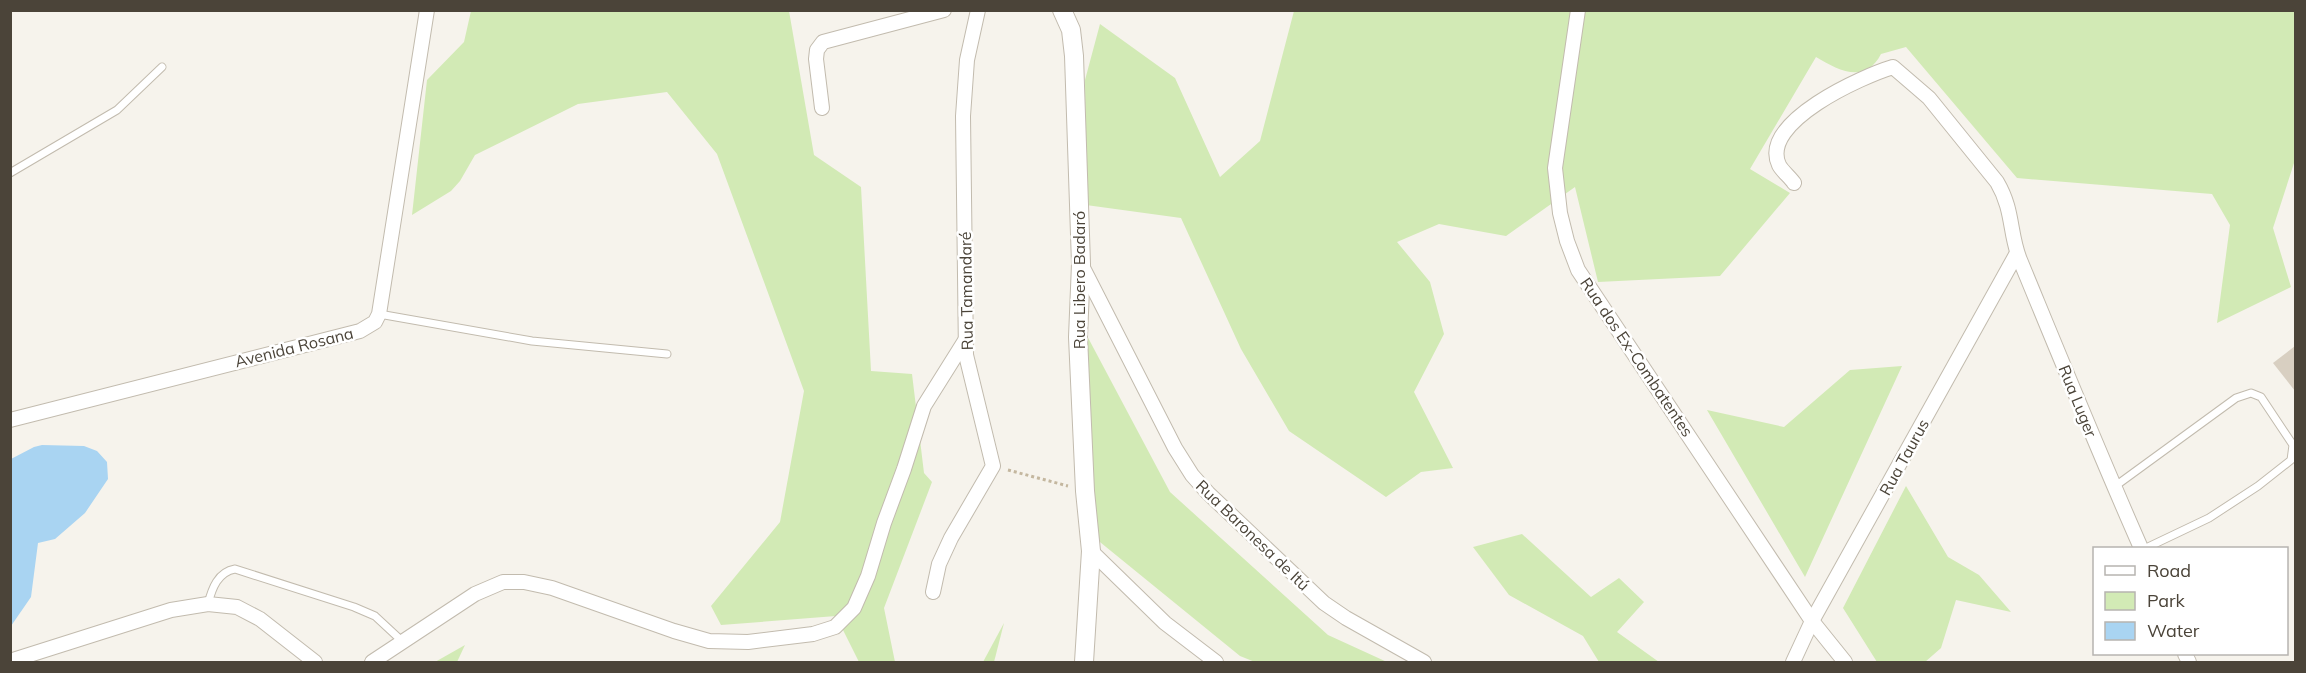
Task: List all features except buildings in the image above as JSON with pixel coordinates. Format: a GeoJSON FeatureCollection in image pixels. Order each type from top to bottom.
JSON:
{"type":"FeatureCollection","features":[{"type":"Feature","properties":{"kind":"street"},"geometry":{"type":"LineString","coordinates":[[379,314],[427,10]]}},
{"type":"Feature","properties":{"kind":"street"},"geometry":{"type":"LineString","coordinates":[[822,108],[816,50],[823,42],[944,10]]}},
{"type":"Feature","properties":{"kind":"street","name":"Rua Tamandaré"},"geometry":{"type":"LineString","coordinates":[[978,10],[967,60],[963,116],[966,355],[993,466]]}},
{"type":"Feature","properties":{"kind":"street","name":"Rua Libero Badaró"},"geometry":{"type":"LineString","coordinates":[[1062,10],[1071,30],[1074,56],[1081,264],[1078,337],[1084,490],[1091,551],[1084,663]]}},
{"type":"Feature","properties":{"kind":"street","name":"Rua dos Ex-Combatentes"},"geometry":{"type":"LineString","coordinates":[[1578,10],[1555,168],[1560,213],[1578,270],[1812,621],[1845,663]]}},
{"type":"Feature","properties":{"kind":"street","name":"Rua Luger"},"geometry":{"type":"LineString","coordinates":[[1794,183],[1779,165],[1777,149],[1783,132],[1835,90],[1893,67],[1929,98],[1997,182],[2006,197],[2017,253],[2140,547]]}},
{"type":"Feature","properties":{"kind":"street","name":"Rua Taurus"},"geometry":{"type":"LineString","coordinates":[[1793,663],[1812,621],[2017,253]]}},
{"type":"Feature","properties":{"kind":"street","name":"Rua Baronesa de Itú"},"geometry":{"type":"LineString","coordinates":[[1081,264],[1175,448],[1192,475],[1324,603],[1424,663]]}},
{"type":"Feature","properties":{"kind":"street","name":"Avenida Rosana"},"geometry":{"type":"LineString","coordinates":[[10,420],[360,331],[375,322],[379,314]]}},
{"type":"Feature","properties":{"kind":"street"},"geometry":{"type":"LineString","coordinates":[[372,663],[476,594],[502,582],[524,582],[552,588],[674,632],[709,641],[748,642],[813,634],[835,627],[854,608],[868,576],[924,406],[966,339]]}},
{"type":"Feature","properties":{"kind":"street"},"geometry":{"type":"LineString","coordinates":[[933,592],[939,564],[951,538],[993,466]]}},
{"type":"Feature","properties":{"kind":"street"},"geometry":{"type":"LineString","coordinates":[[1091,551],[1165,623],[1216,663]]}},
{"type":"Feature","properties":{"kind":"street"},"geometry":{"type":"LineString","coordinates":[[10,661],[171,610],[208,604],[237,607],[260,619],[315,663]]}},
{"type":"Feature","properties":{"kind":"lane"},"geometry":{"type":"LineString","coordinates":[[10,173],[117,110],[162,67]]}},
{"type":"Feature","properties":{"kind":"lane"},"geometry":{"type":"LineString","coordinates":[[379,314],[532,341],[667,354]]}},
{"type":"Feature","properties":{"kind":"lane"},"geometry":{"type":"LineString","coordinates":[[2114,487],[2236,398],[2250,393],[2261,397],[2293,445],[2290,460],[2258,486],[2209,518],[2150,547]]}},
{"type":"Feature","properties":{"kind":"lane"},"geometry":{"type":"LineString","coordinates":[[208,604],[211,592],[220,576],[228,570],[235,569],[354,607],[375,616],[403,642]]}},
{"type":"Feature","properties":{"kind":"path"},"geometry":{"type":"LineString","coordinates":[[993,466],[1084,490]]}},
{"type":"Feature","properties":{"kind":"green space"},"geometry":{"type":"Polygon","coordinates":[[[471,11],[789,11],[814,155],[861,187],[871,371],[912,374],[924,473],[932,482],[884,608],[895,662],[859,662],[836,616],[721,625],[711,606],[780,522],[804,391],[717,154],[667,92],[578,104],[475,155],[460,181],[451,191],[412,215],[427,80],[464,42],[471,11]]]}},
{"type":"Feature","properties":{"kind":"green space"},"geometry":{"type":"Polygon","coordinates":[[[1294,11],[2295,11],[2295,160],[2273,228],[2291,287],[2217,323],[2230,225],[2212,194],[2017,178],[1906,47],[1881,54],[1875,64],[1859,72],[1842,70],[1816,57],[1750,169],[1790,193],[1720,276],[1598,282],[1575,187],[1506,236],[1439,224],[1397,242],[1430,282],[1444,334],[1414,392],[1453,468],[1421,472],[1386,497],[1289,431],[1241,349],[1181,218],[1086,205],[1085,80],[1100,24],[1175,78],[1220,177],[1260,141],[1294,11]]]}},
{"type":"Feature","properties":{"kind":"green space"},"geometry":{"type":"Polygon","coordinates":[[[1085,332],[1170,492],[1328,635],[1387,662],[1255,662],[1240,656],[1095,538],[1085,332]]]}},
{"type":"Feature","properties":{"kind":"green space"},"geometry":{"type":"Polygon","coordinates":[[[1902,366],[1805,577],[1707,410],[1784,427],[1850,370],[1902,366]]]}},
{"type":"Feature","properties":{"kind":"green space"},"geometry":{"type":"Polygon","coordinates":[[[1906,486],[1948,557],[1979,575],[2011,612],[1956,600],[1941,648],[1925,662],[1877,662],[1843,608],[1906,486]]]}},
{"type":"Feature","properties":{"kind":"green space"},"geometry":{"type":"Polygon","coordinates":[[[1522,534],[1591,597],[1619,578],[1644,602],[1617,632],[1659,662],[1599,662],[1583,636],[1509,595],[1473,547],[1522,534]]]}},
{"type":"Feature","properties":{"kind":"green space"},"geometry":{"type":"Polygon","coordinates":[[[1004,623],[994,662],[983,662],[1004,623]]]}},
{"type":"Feature","properties":{"kind":"green space"},"geometry":{"type":"Polygon","coordinates":[[[465,645],[457,662],[435,662],[465,645]]]}},
{"type":"Feature","properties":{"kind":"water"},"geometry":{"type":"Polygon","coordinates":[[[42,445],[84,446],[97,451],[107,462],[108,479],[85,513],[55,539],[38,543],[31,597],[11,626],[11,459],[42,445]]]}}]}
